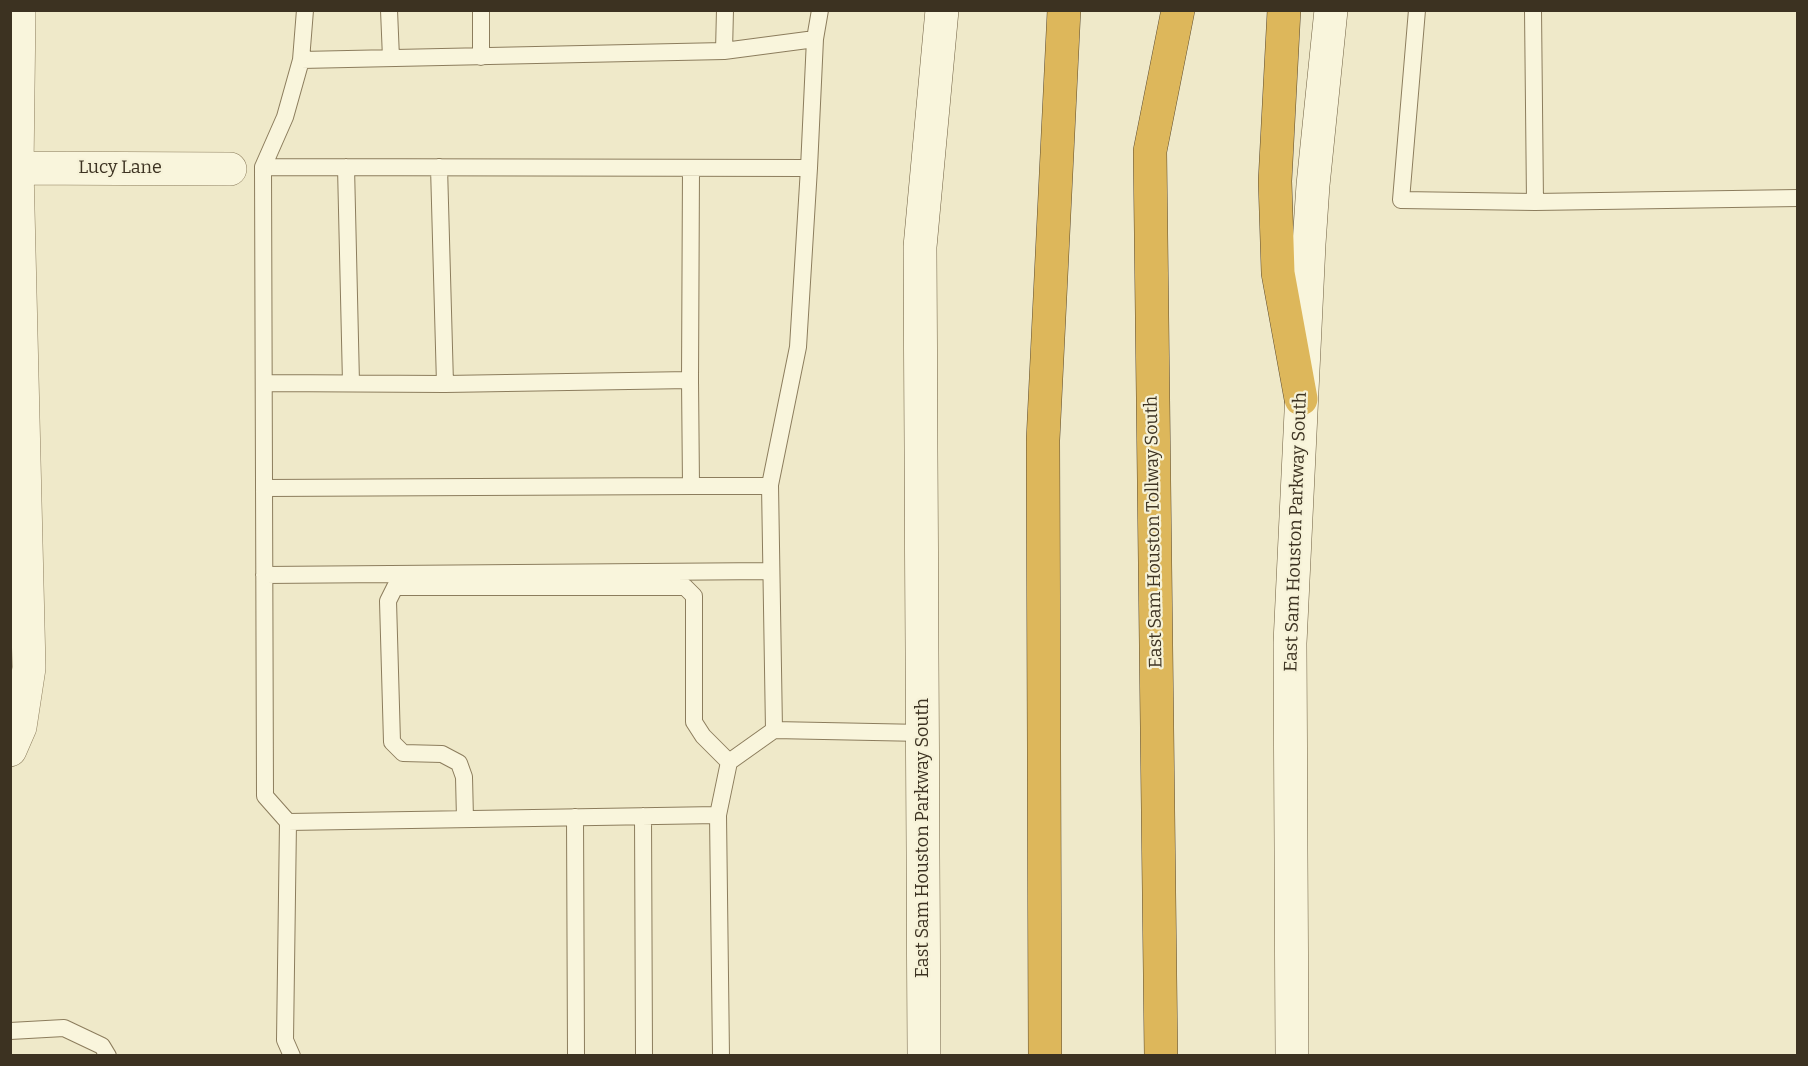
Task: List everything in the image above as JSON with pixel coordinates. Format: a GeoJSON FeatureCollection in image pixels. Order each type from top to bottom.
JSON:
{"type":"FeatureCollection","features":[{"type":"Feature","properties":{"kind":"highway"},"geometry":{"type":"LineString","coordinates":[[1045,1056],[1044,440],[1064,10]]}},
{"type":"Feature","properties":{"kind":"highway","name":"East Sam Houston Tollway South"},"geometry":{"type":"LineString","coordinates":[[1161,1056],[1150,151],[1178,10]]}},
{"type":"Feature","properties":{"kind":"highway"},"geometry":{"type":"LineString","coordinates":[[1284,10],[1275,181],[1278,273],[1301,399]]}},
{"type":"Feature","properties":{"kind":"main road"},"geometry":{"type":"LineString","coordinates":[[10,750],[20,727],[29,669],[19,590],[14,168],[18,10]]}},
{"type":"Feature","properties":{"kind":"main road","name":"East Sam Houston Parkway South"},"geometry":{"type":"LineString","coordinates":[[924,1056],[920,247],[942,10]]}},
{"type":"Feature","properties":{"kind":"main road","name":"East Sam Houston Parkway South"},"geometry":{"type":"LineString","coordinates":[[1292,1043],[1290,643],[1313,185],[1331,10]]}},
{"type":"Feature","properties":{"kind":"main road","name":"Lucy Lane"},"geometry":{"type":"LineString","coordinates":[[14,168],[230,169]]}},
{"type":"Feature","properties":{"kind":"main road"},"geometry":{"type":"LineString","coordinates":[[924,1016],[944,1056]]}},
{"type":"Feature","properties":{"kind":"main road"},"geometry":{"type":"LineString","coordinates":[[1273,1056],[1292,1043]]}},
{"type":"Feature","properties":{"kind":"lane"},"geometry":{"type":"LineString","coordinates":[[292,1056],[285,1040],[288,822],[265,796],[263,167],[285,117],[301,60],[305,10]]}},
{"type":"Feature","properties":{"kind":"lane"},"geometry":{"type":"LineString","coordinates":[[389,10],[391,58]]}},
{"type":"Feature","properties":{"kind":"lane"},"geometry":{"type":"LineString","coordinates":[[481,10],[481,57]]}},
{"type":"Feature","properties":{"kind":"lane"},"geometry":{"type":"LineString","coordinates":[[724,51],[725,10]]}},
{"type":"Feature","properties":{"kind":"lane"},"geometry":{"type":"LineString","coordinates":[[774,730],[770,486],[798,347],[815,39],[820,10]]}},
{"type":"Feature","properties":{"kind":"lane"},"geometry":{"type":"LineString","coordinates":[[1417,10],[1401,200],[1535,202],[1797,198]]}},
{"type":"Feature","properties":{"kind":"lane"},"geometry":{"type":"LineString","coordinates":[[1533,10],[1535,202]]}},
{"type":"Feature","properties":{"kind":"lane"},"geometry":{"type":"LineString","coordinates":[[301,60],[724,51],[815,39]]}},
{"type":"Feature","properties":{"kind":"lane"},"geometry":{"type":"LineString","coordinates":[[263,167],[809,168]]}},
{"type":"Feature","properties":{"kind":"lane"},"geometry":{"type":"LineString","coordinates":[[346,167],[351,383]]}},
{"type":"Feature","properties":{"kind":"lane"},"geometry":{"type":"LineString","coordinates":[[439,167],[445,384]]}},
{"type":"Feature","properties":{"kind":"lane"},"geometry":{"type":"LineString","coordinates":[[691,168],[691,486]]}},
{"type":"Feature","properties":{"kind":"lane"},"geometry":{"type":"LineString","coordinates":[[264,383],[445,384],[690,381]]}},
{"type":"Feature","properties":{"kind":"lane"},"geometry":{"type":"LineString","coordinates":[[264,488],[770,486]]}},
{"type":"Feature","properties":{"kind":"lane"},"geometry":{"type":"LineString","coordinates":[[264,575],[771,571]]}},
{"type":"Feature","properties":{"kind":"lane"},"geometry":{"type":"LineString","coordinates":[[465,819],[464,777],[459,763],[442,754],[403,753],[392,742],[388,601],[395,587],[685,588],[694,596],[694,722],[703,736],[729,762]]}},
{"type":"Feature","properties":{"kind":"lane"},"geometry":{"type":"LineString","coordinates":[[721,1056],[718,815],[729,762],[774,730],[923,733]]}},
{"type":"Feature","properties":{"kind":"lane"},"geometry":{"type":"LineString","coordinates":[[288,822],[718,815]]}},
{"type":"Feature","properties":{"kind":"lane"},"geometry":{"type":"LineString","coordinates":[[643,816],[644,1056]]}},
{"type":"Feature","properties":{"kind":"lane"},"geometry":{"type":"LineString","coordinates":[[575,817],[576,1056]]}},
{"type":"Feature","properties":{"kind":"lane"},"geometry":{"type":"LineString","coordinates":[[10,1031],[64,1028],[102,1046],[108,1056]]}}]}
